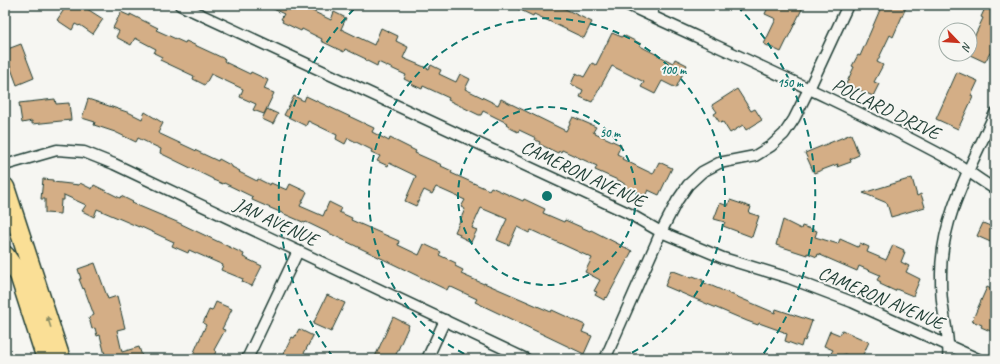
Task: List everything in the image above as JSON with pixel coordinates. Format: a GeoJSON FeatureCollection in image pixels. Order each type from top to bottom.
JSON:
{"type":"FeatureCollection","features":[{"type":"Feature","properties":{"kind":"highway"},"geometry":{"type":"LineString","coordinates":[[5,187],[61,359]]}},
{"type":"Feature","properties":{"kind":"highway"},"geometry":{"type":"LineString","coordinates":[[5,255],[18,275],[46,359]]}},
{"type":"Feature","properties":{"kind":"highway"},"geometry":{"type":"LineString","coordinates":[[5,274],[33,359]]}},
{"type":"Feature","properties":{"kind":"street","name":"CAMERON AVENUE"},"geometry":{"type":"LineString","coordinates":[[180,5],[614,207],[661,232],[723,258],[789,278],[845,299],[978,359]]}},
{"type":"Feature","properties":{"kind":"street","name":"POLLARD DRIVE"},"geometry":{"type":"LineString","coordinates":[[628,5],[809,89],[950,160],[995,189]]}},
{"type":"Feature","properties":{"kind":"street"},"geometry":{"type":"LineString","coordinates":[[650,15],[655,5]]}},
{"type":"Feature","properties":{"kind":"street"},"geometry":{"type":"LineString","coordinates":[[605,359],[661,232],[677,201],[688,185],[702,172],[719,163],[755,156],[771,146],[784,134],[794,119],[809,89],[848,5]]}},
{"type":"Feature","properties":{"kind":"street"},"geometry":{"type":"LineString","coordinates":[[948,359],[949,346],[942,306],[942,254],[950,216],[995,113]]}},
{"type":"Feature","properties":{"kind":"street","name":"JAN AVENUE"},"geometry":{"type":"LineString","coordinates":[[5,165],[57,150],[84,152],[114,164],[526,359]]}},
{"type":"Feature","properties":{"kind":"street"},"geometry":{"type":"LineString","coordinates":[[247,359],[298,251]]}},
{"type":"Feature","properties":{"kind":"street"},"geometry":{"type":"LineString","coordinates":[[427,359],[445,320]]}},
{"type":"Feature","properties":{"kind":"building"},"geometry":{"type":"Polygon","coordinates":[[[67,5],[81,5],[103,19],[93,34],[80,25],[75,24],[72,30],[57,20],[67,5]]]}},
{"type":"Feature","properties":{"kind":"building"},"geometry":{"type":"Polygon","coordinates":[[[265,5],[308,5],[306,8],[331,20],[334,12],[346,18],[341,29],[374,45],[381,28],[398,36],[396,41],[408,47],[403,58],[429,69],[431,65],[441,70],[439,74],[456,82],[460,74],[470,79],[465,89],[498,105],[501,99],[566,131],[573,117],[596,127],[593,132],[621,145],[617,154],[623,157],[622,159],[653,174],[659,162],[672,168],[659,195],[648,190],[645,196],[624,187],[626,185],[620,181],[595,170],[597,166],[562,150],[558,153],[539,144],[540,142],[535,140],[536,138],[519,130],[518,132],[508,127],[509,126],[506,124],[507,123],[483,111],[481,115],[479,115],[448,100],[449,98],[423,86],[422,89],[411,84],[412,83],[404,79],[406,75],[378,62],[377,66],[345,49],[344,52],[321,41],[322,39],[302,29],[301,31],[282,22],[283,20],[281,19],[284,14],[265,5]]]}},
{"type":"Feature","properties":{"kind":"building"},"geometry":{"type":"Polygon","coordinates":[[[510,5],[557,5],[592,22],[584,38],[534,14],[533,16],[510,5]]]}},
{"type":"Feature","properties":{"kind":"building"},"geometry":{"type":"Polygon","coordinates":[[[769,5],[804,5],[781,52],[764,44],[776,19],[765,14],[769,5]]]}},
{"type":"Feature","properties":{"kind":"building"},"geometry":{"type":"Polygon","coordinates":[[[882,5],[907,5],[893,37],[890,35],[877,62],[883,65],[874,82],[879,84],[873,96],[846,84],[854,67],[852,66],[858,55],[860,56],[882,5]]]}},
{"type":"Feature","properties":{"kind":"building"},"geometry":{"type":"Polygon","coordinates":[[[986,6],[995,10],[995,49],[992,54],[990,53],[985,62],[978,59],[978,29],[983,18],[981,17],[986,6]]]}},
{"type":"Feature","properties":{"kind":"building"},"geometry":{"type":"Polygon","coordinates":[[[121,12],[130,16],[130,14],[158,28],[156,30],[185,43],[186,41],[225,59],[224,61],[227,63],[250,74],[251,72],[268,80],[264,89],[274,93],[264,114],[253,110],[256,104],[240,97],[243,89],[211,74],[205,85],[193,79],[194,76],[160,60],[162,57],[154,53],[156,49],[135,38],[131,45],[116,37],[119,31],[113,28],[121,12]]]}},
{"type":"Feature","properties":{"kind":"building"},"geometry":{"type":"Polygon","coordinates":[[[612,33],[622,37],[623,35],[641,44],[640,46],[673,63],[675,59],[687,65],[676,88],[662,81],[655,94],[641,87],[644,82],[612,66],[592,102],[580,97],[583,90],[571,84],[576,73],[584,77],[592,63],[596,65],[612,33]]]}},
{"type":"Feature","properties":{"kind":"building"},"geometry":{"type":"Polygon","coordinates":[[[21,44],[34,78],[17,85],[10,66],[8,66],[5,59],[5,50],[21,44]]]}},
{"type":"Feature","properties":{"kind":"building"},"geometry":{"type":"Polygon","coordinates":[[[957,72],[978,81],[971,96],[973,97],[958,129],[936,119],[957,72]]]}},
{"type":"Feature","properties":{"kind":"building"},"geometry":{"type":"Polygon","coordinates":[[[737,89],[751,111],[755,109],[762,120],[746,130],[743,125],[730,133],[723,122],[720,123],[714,114],[717,112],[712,105],[737,89]]]}},
{"type":"Feature","properties":{"kind":"building"},"geometry":{"type":"Polygon","coordinates":[[[294,96],[304,101],[306,96],[374,128],[372,132],[389,141],[390,138],[416,151],[415,153],[452,171],[451,173],[489,190],[491,187],[523,201],[524,199],[545,209],[543,213],[564,222],[565,220],[590,231],[591,230],[632,251],[607,298],[606,297],[604,300],[595,295],[597,292],[594,291],[600,280],[585,272],[592,258],[531,230],[529,233],[517,227],[509,245],[497,240],[507,219],[481,208],[472,228],[477,230],[471,242],[459,236],[460,234],[455,232],[465,209],[461,207],[465,200],[436,187],[432,194],[424,190],[416,206],[405,201],[416,176],[389,163],[388,166],[377,161],[380,156],[371,152],[372,150],[348,138],[345,144],[336,139],[337,135],[308,121],[306,126],[284,115],[294,96]]]}},
{"type":"Feature","properties":{"kind":"building"},"geometry":{"type":"Polygon","coordinates":[[[55,99],[56,104],[69,103],[71,120],[32,124],[32,121],[22,123],[19,103],[55,99]]]}},
{"type":"Feature","properties":{"kind":"building"},"geometry":{"type":"Polygon","coordinates":[[[88,99],[130,113],[142,119],[145,112],[163,123],[158,133],[218,161],[219,159],[240,171],[239,172],[257,181],[258,179],[270,185],[271,183],[287,190],[290,184],[307,192],[300,206],[323,216],[329,202],[341,208],[339,212],[352,218],[351,220],[399,241],[398,245],[419,255],[424,244],[441,252],[439,255],[456,263],[455,266],[463,270],[461,274],[551,312],[552,310],[585,325],[582,332],[592,336],[584,354],[475,302],[477,299],[449,286],[447,290],[306,222],[305,223],[252,200],[253,197],[224,183],[223,184],[213,180],[160,153],[161,149],[138,138],[136,142],[115,132],[94,125],[95,122],[82,118],[88,99]]]}},
{"type":"Feature","properties":{"kind":"building"},"geometry":{"type":"Polygon","coordinates":[[[267,109],[278,114],[273,124],[262,119],[267,109]]]}},
{"type":"Feature","properties":{"kind":"building"},"geometry":{"type":"Polygon","coordinates":[[[851,134],[859,155],[850,159],[851,162],[837,167],[838,164],[814,173],[805,153],[851,134]]]}},
{"type":"Feature","properties":{"kind":"building"},"geometry":{"type":"Polygon","coordinates":[[[912,178],[917,196],[921,194],[925,207],[891,217],[887,203],[863,193],[912,178]]]}},
{"type":"Feature","properties":{"kind":"building"},"geometry":{"type":"Polygon","coordinates":[[[43,179],[53,180],[53,182],[79,185],[80,183],[92,189],[94,185],[120,198],[121,196],[133,202],[132,203],[177,222],[244,254],[243,257],[262,266],[252,286],[242,282],[243,279],[221,270],[223,265],[189,250],[188,253],[172,246],[174,242],[139,226],[97,209],[94,217],[82,211],[86,205],[64,195],[64,200],[61,200],[60,214],[45,213],[45,199],[41,199],[43,179]]]}},
{"type":"Feature","properties":{"kind":"building"},"geometry":{"type":"Polygon","coordinates":[[[730,200],[751,207],[749,213],[759,216],[752,237],[723,226],[725,222],[714,219],[720,203],[728,206],[730,200]]]}},
{"type":"Feature","properties":{"kind":"building"},"geometry":{"type":"Polygon","coordinates":[[[783,220],[801,229],[802,226],[817,231],[815,237],[838,244],[840,239],[858,247],[860,243],[869,247],[867,252],[886,260],[893,245],[904,250],[903,252],[905,252],[901,262],[909,266],[906,272],[920,279],[913,296],[896,289],[895,291],[880,284],[881,282],[877,280],[880,275],[859,266],[857,271],[818,254],[817,257],[807,253],[807,255],[776,245],[783,220]]]}},
{"type":"Feature","properties":{"kind":"building"},"geometry":{"type":"Polygon","coordinates":[[[983,223],[995,228],[995,244],[977,236],[983,223]]]}},
{"type":"Feature","properties":{"kind":"building"},"geometry":{"type":"Polygon","coordinates":[[[95,263],[108,299],[117,296],[125,328],[117,330],[122,352],[139,347],[143,359],[106,359],[100,335],[97,336],[95,328],[92,329],[89,318],[94,315],[79,279],[81,279],[78,269],[95,263]]]}},
{"type":"Feature","properties":{"kind":"building"},"geometry":{"type":"Polygon","coordinates":[[[671,270],[692,278],[693,276],[703,280],[702,282],[775,313],[776,309],[812,321],[805,341],[803,340],[801,347],[785,341],[787,334],[784,332],[759,323],[758,325],[747,321],[665,286],[671,270]]]}},
{"type":"Feature","properties":{"kind":"building"},"geometry":{"type":"Polygon","coordinates":[[[987,287],[995,291],[995,333],[972,321],[987,287]]]}},
{"type":"Feature","properties":{"kind":"building"},"geometry":{"type":"Polygon","coordinates":[[[327,295],[345,303],[331,332],[313,324],[327,295]]]}},
{"type":"Feature","properties":{"kind":"building"},"geometry":{"type":"Polygon","coordinates":[[[216,302],[232,309],[222,329],[225,330],[214,350],[216,351],[213,359],[191,359],[206,325],[203,323],[209,310],[212,311],[216,302]]]}},
{"type":"Feature","properties":{"kind":"building"},"geometry":{"type":"Polygon","coordinates":[[[393,317],[409,325],[394,359],[374,359],[393,317]]]}},
{"type":"Feature","properties":{"kind":"building"},"geometry":{"type":"Polygon","coordinates":[[[299,329],[313,336],[301,359],[281,359],[292,337],[294,338],[299,329]]]}},
{"type":"Feature","properties":{"kind":"building"},"geometry":{"type":"Polygon","coordinates":[[[842,330],[869,342],[861,359],[856,359],[844,354],[841,359],[830,355],[833,350],[824,346],[830,331],[840,335],[842,330]]]}}]}
